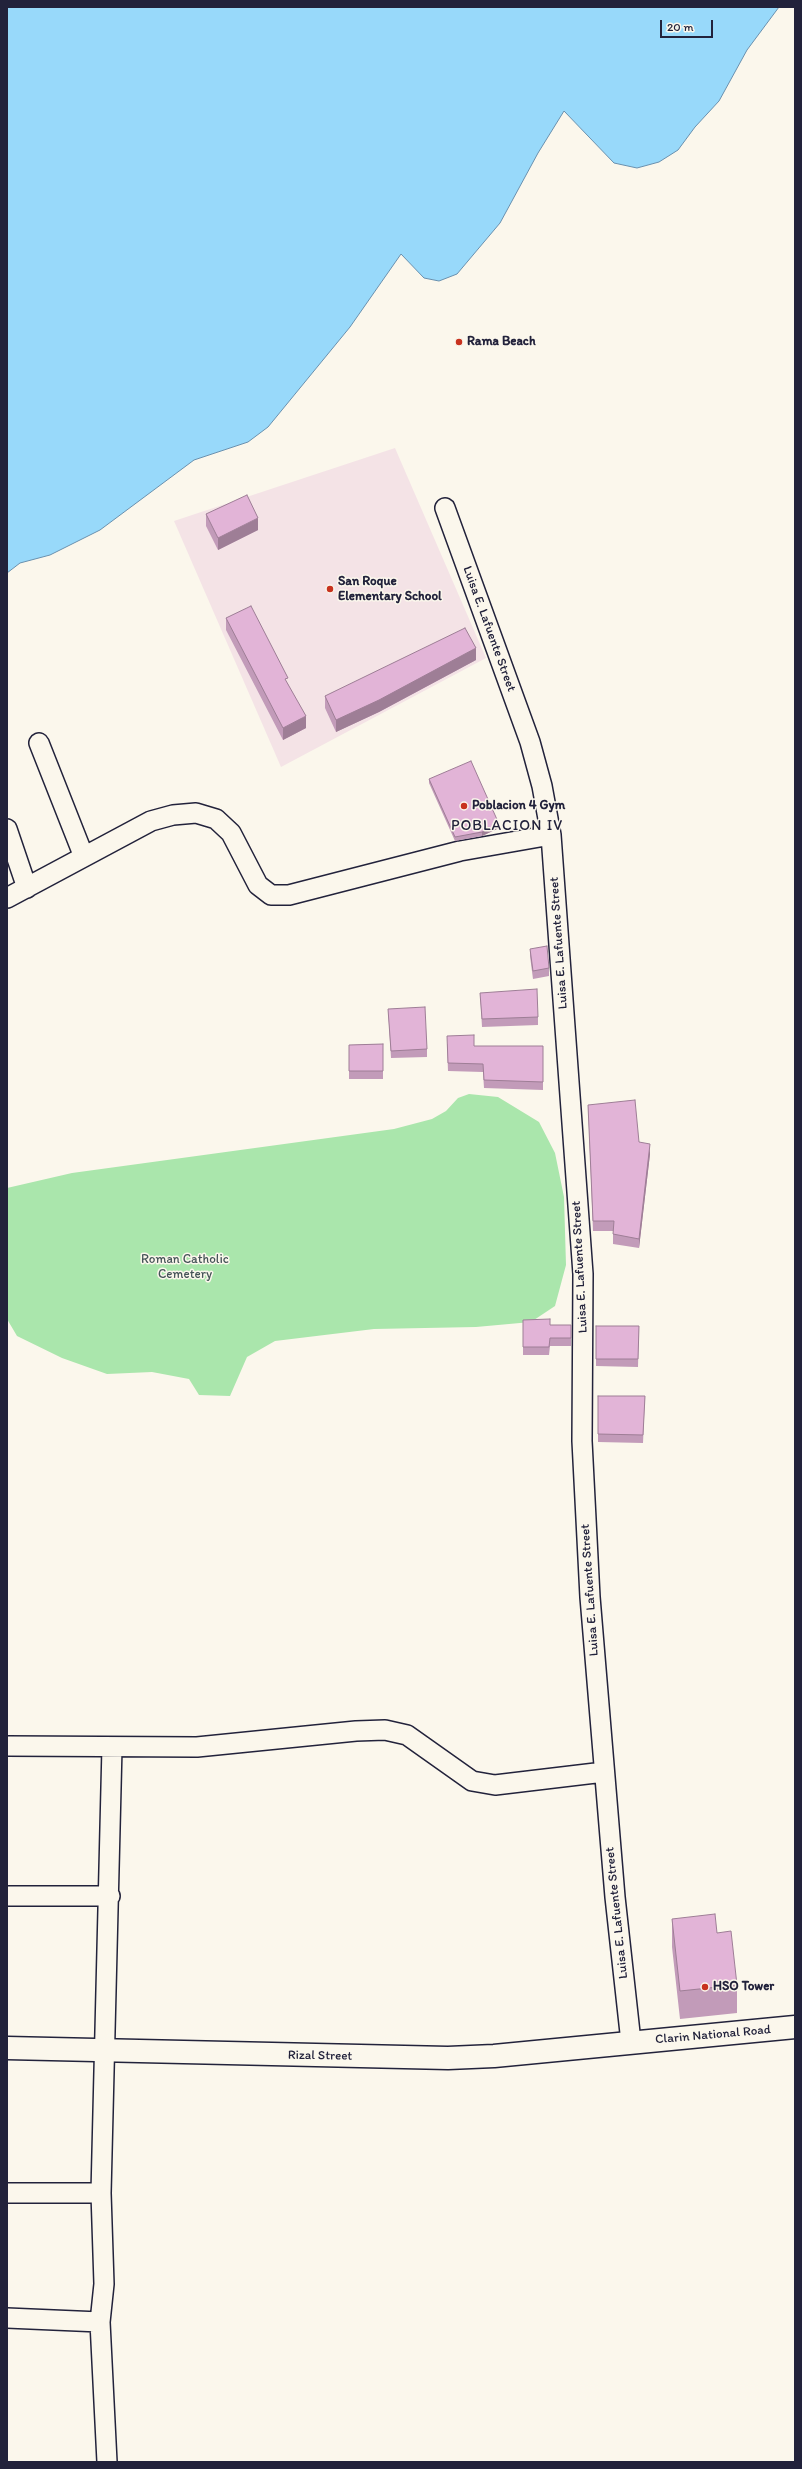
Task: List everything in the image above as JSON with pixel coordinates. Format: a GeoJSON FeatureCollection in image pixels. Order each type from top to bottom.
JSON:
{"type":"FeatureCollection","features":[{"type":"Feature","properties":{"kind":"main road","name":"Clarin National Road"},"geometry":{"type":"LineString","coordinates":[[631,2042],[795,2027]]}},
{"type":"Feature","properties":{"kind":"main road","name":"Rizal Street"},"geometry":{"type":"LineString","coordinates":[[7,2048],[448,2058],[494,2056],[631,2042]]}},
{"type":"Feature","properties":{"kind":"street","name":"Luisa E. Lafuente Street"},"geometry":{"type":"LineString","coordinates":[[445,508],[530,742],[542,786],[551,835],[583,1274],[582,1441],[590,1597],[615,1897],[631,2042]]}},
{"type":"Feature","properties":{"kind":"street"},"geometry":{"type":"LineString","coordinates":[[39,744],[84,857]]}},
{"type":"Feature","properties":{"kind":"street"},"geometry":{"type":"LineString","coordinates":[[7,898],[151,821],[173,815],[196,814],[216,819],[231,833],[258,885],[271,895],[289,895],[460,851],[551,835]]}},
{"type":"Feature","properties":{"kind":"street"},"geometry":{"type":"LineString","coordinates":[[7,829],[27,888]]}},
{"type":"Feature","properties":{"kind":"street"},"geometry":{"type":"LineString","coordinates":[[7,1746],[197,1747],[356,1731],[385,1730],[407,1735],[472,1781],[495,1785],[604,1772]]}},
{"type":"Feature","properties":{"kind":"street"},"geometry":{"type":"LineString","coordinates":[[107,2462],[100,2322],[104,2284],[101,2193],[110,1896],[112,1747]]}},
{"type":"Feature","properties":{"kind":"street"},"geometry":{"type":"LineString","coordinates":[[7,1896],[110,1896]]}},
{"type":"Feature","properties":{"kind":"street"},"geometry":{"type":"LineString","coordinates":[[7,2193],[101,2193]]}},
{"type":"Feature","properties":{"kind":"street"},"geometry":{"type":"LineString","coordinates":[[7,2318],[100,2322]]}},
{"type":"Feature","properties":{"kind":"shaded area","name":"San Roque Elementary School"},"geometry":{"type":"Polygon","coordinates":[[[395,448],[486,658],[281,767],[174,521],[395,448]]]}},
{"type":"Feature","properties":{"kind":"green space","name":"Roman Catholic Cemetery"},"geometry":{"type":"Polygon","coordinates":[[[469,1094],[498,1097],[539,1122],[555,1153],[564,1197],[566,1265],[555,1306],[531,1322],[476,1327],[374,1329],[275,1341],[247,1357],[230,1396],[199,1395],[189,1379],[152,1372],[107,1374],[62,1358],[17,1336],[7,1319],[7,1188],[72,1173],[394,1129],[432,1119],[446,1111],[458,1098],[469,1094]]]}},
{"type":"Feature","properties":{"kind":"water"},"geometry":{"type":"Polygon","coordinates":[[[7,7],[779,7],[747,50],[719,101],[695,127],[678,150],[659,162],[637,168],[614,163],[564,111],[538,153],[500,223],[457,274],[439,281],[424,278],[401,254],[350,327],[268,427],[248,442],[194,460],[100,530],[50,555],[20,563],[7,573],[7,7]]]}},
{"type":"Feature","properties":{"kind":"building"},"geometry":{"type":"Polygon","coordinates":[[[247,495],[258,518],[218,538],[206,514],[247,495]]]}},
{"type":"Feature","properties":{"kind":"building"},"geometry":{"type":"Polygon","coordinates":[[[251,606],[288,678],[285,679],[306,716],[283,728],[226,618],[251,606]]]}},
{"type":"Feature","properties":{"kind":"building"},"geometry":{"type":"Polygon","coordinates":[[[465,628],[476,648],[379,700],[336,720],[325,696],[465,628]]]}},
{"type":"Feature","properties":{"kind":"building","name":"Poblacion 4 Gym"},"geometry":{"type":"Polygon","coordinates":[[[471,761],[499,824],[482,832],[455,837],[429,779],[471,761]]]}},
{"type":"Feature","properties":{"kind":"building"},"geometry":{"type":"Polygon","coordinates":[[[547,946],[549,968],[533,971],[530,949],[547,946]]]}},
{"type":"Feature","properties":{"kind":"building"},"geometry":{"type":"Polygon","coordinates":[[[537,989],[538,1017],[482,1019],[480,993],[537,989]]]}},
{"type":"Feature","properties":{"kind":"building"},"geometry":{"type":"Polygon","coordinates":[[[425,1007],[427,1049],[391,1051],[388,1009],[425,1007]]]}},
{"type":"Feature","properties":{"kind":"building"},"geometry":{"type":"Polygon","coordinates":[[[474,1035],[474,1046],[543,1046],[543,1082],[484,1080],[483,1064],[448,1063],[447,1036],[474,1035]]]}},
{"type":"Feature","properties":{"kind":"building"},"geometry":{"type":"Polygon","coordinates":[[[383,1044],[383,1071],[349,1071],[349,1045],[383,1044]]]}},
{"type":"Feature","properties":{"kind":"building"},"geometry":{"type":"Polygon","coordinates":[[[635,1100],[639,1142],[650,1144],[639,1239],[613,1234],[614,1221],[593,1221],[588,1105],[635,1100]]]}},
{"type":"Feature","properties":{"kind":"building"},"geometry":{"type":"Polygon","coordinates":[[[550,1319],[550,1325],[571,1325],[571,1338],[550,1338],[549,1347],[523,1347],[523,1320],[550,1319]]]}},
{"type":"Feature","properties":{"kind":"building"},"geometry":{"type":"Polygon","coordinates":[[[596,1326],[639,1326],[638,1359],[596,1359],[596,1326]]]}},
{"type":"Feature","properties":{"kind":"building"},"geometry":{"type":"Polygon","coordinates":[[[598,1396],[645,1396],[643,1435],[598,1434],[598,1396]]]}},
{"type":"Feature","properties":{"kind":"building"},"geometry":{"type":"Polygon","coordinates":[[[715,1914],[717,1933],[731,1931],[737,1985],[680,1991],[672,1919],[715,1914]]]}},
{"type":"Feature","properties":{"kind":"place","name":"Rama Beach"},"geometry":{"type":"Point","coordinates":[459,342]}},
{"type":"Feature","properties":{"kind":"place","name":"San Roque Elementary School"},"geometry":{"type":"Point","coordinates":[330,589]}},
{"type":"Feature","properties":{"kind":"place","name":"Poblacion 4 Gym"},"geometry":{"type":"Point","coordinates":[464,806]}},
{"type":"Feature","properties":{"kind":"place","name":"HSO Tower"},"geometry":{"type":"Point","coordinates":[705,1987]}},
{"type":"Feature","properties":{"kind":"district","name":"POBLACION IV"},"geometry":{"type":"Point","coordinates":[507,826]}}]}
